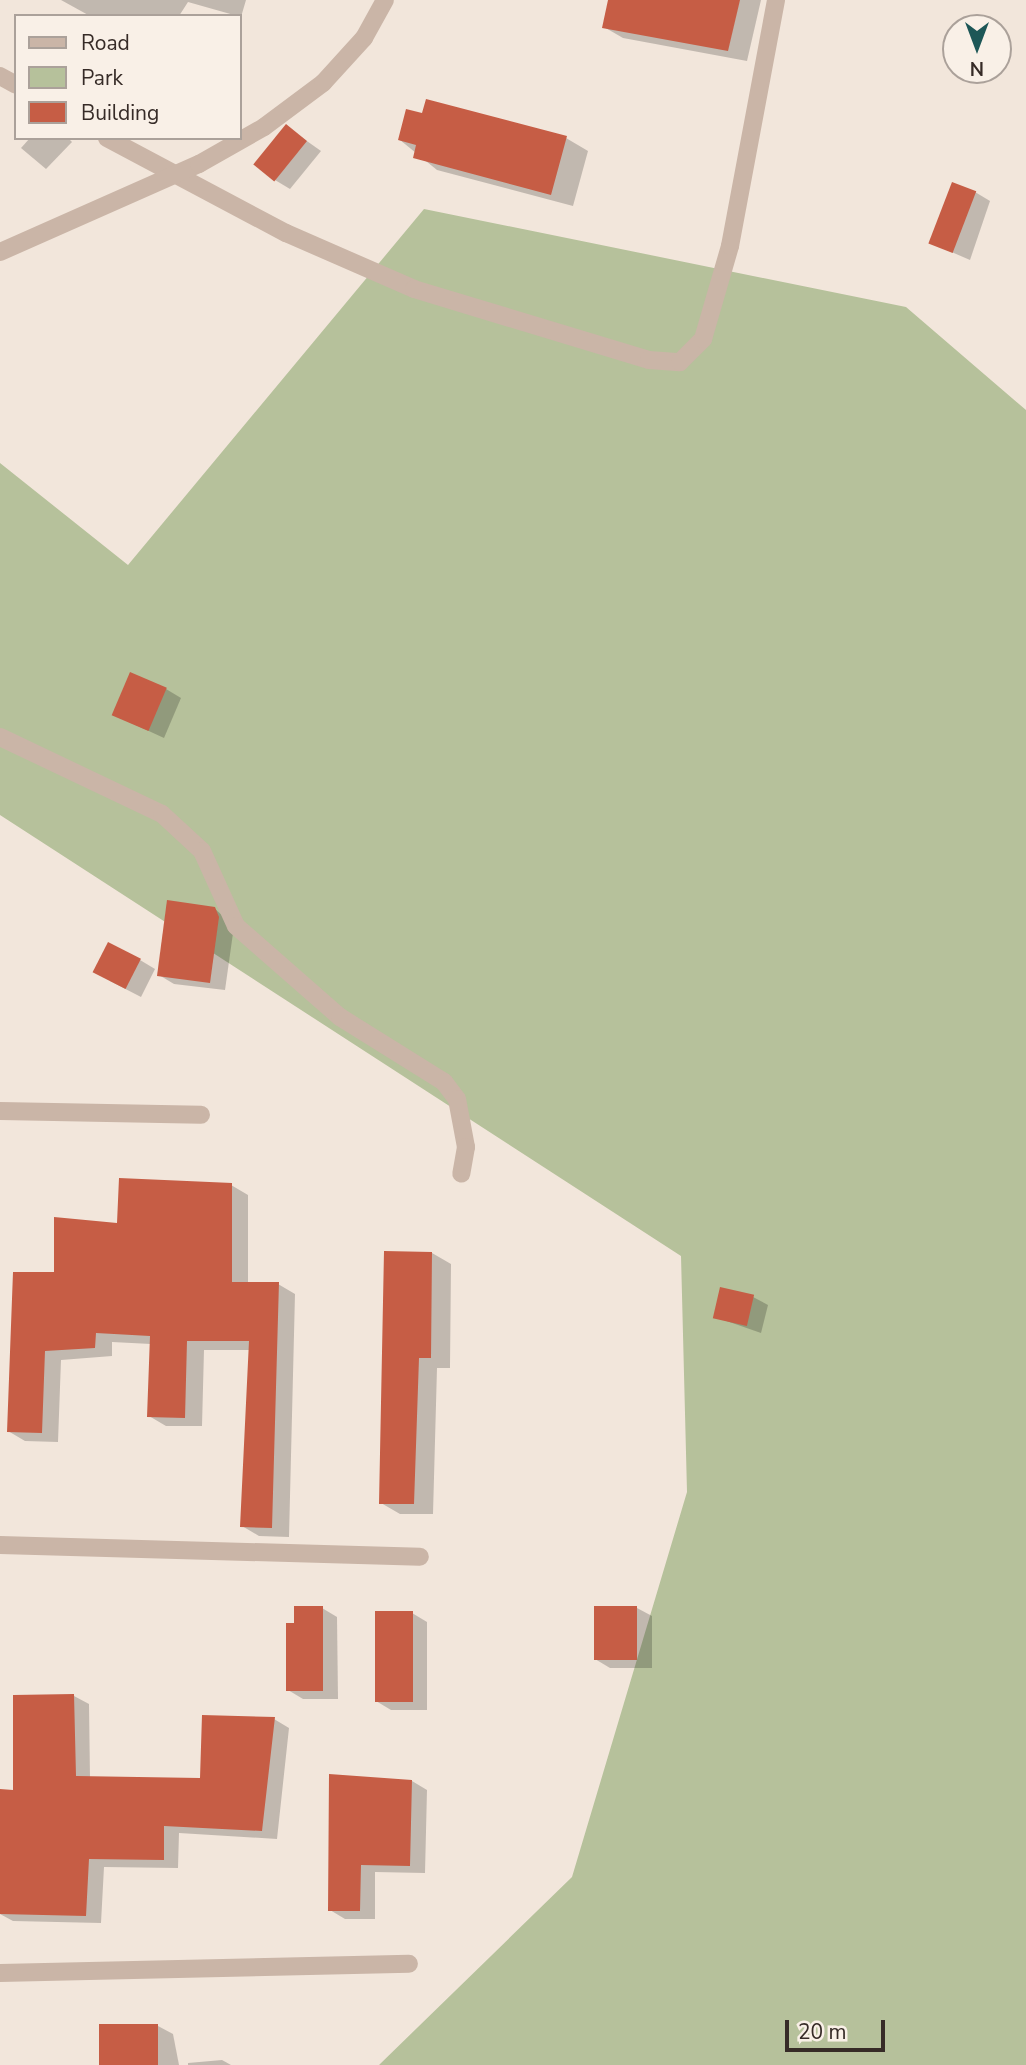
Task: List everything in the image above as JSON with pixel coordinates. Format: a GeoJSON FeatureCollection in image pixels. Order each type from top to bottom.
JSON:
{"type":"FeatureCollection","features":[{"type":"Feature","properties":{"kind":"street"},"geometry":{"type":"LineString","coordinates":[[242,139],[264,127],[323,83],[364,38],[385,0]]}},
{"type":"Feature","properties":{"kind":"street"},"geometry":{"type":"LineString","coordinates":[[110,140],[171,176],[414,289],[649,359],[680,362],[703,339],[730,246],[776,0]]}},
{"type":"Feature","properties":{"kind":"street"},"geometry":{"type":"LineString","coordinates":[[0,252],[171,176],[239,140]]}},
{"type":"Feature","properties":{"kind":"street"},"geometry":{"type":"LineString","coordinates":[[0,737],[162,814],[202,850],[236,926],[340,1017],[444,1082],[457,1099],[463,1135],[461,1174]]}},
{"type":"Feature","properties":{"kind":"street"},"geometry":{"type":"LineString","coordinates":[[0,1111],[201,1115]]}},
{"type":"Feature","properties":{"kind":"street"},"geometry":{"type":"LineString","coordinates":[[0,1545],[420,1557]]}},
{"type":"Feature","properties":{"kind":"street"},"geometry":{"type":"LineString","coordinates":[[0,1973],[409,1964]]}},
{"type":"Feature","properties":{"kind":"green space"},"geometry":{"type":"Polygon","coordinates":[[[424,209],[906,307],[1026,410],[1026,2065],[379,2065],[572,1877],[687,1492],[681,1256],[0,815],[0,463],[128,565],[424,209]]]}},
{"type":"Feature","properties":{"kind":"building"},"geometry":{"type":"Polygon","coordinates":[[[608,0],[740,0],[728,51],[602,28],[608,0]]]}},
{"type":"Feature","properties":{"kind":"building"},"geometry":{"type":"Polygon","coordinates":[[[426,99],[567,136],[551,195],[413,158],[416,145],[398,140],[406,109],[422,113],[426,99]]]}},
{"type":"Feature","properties":{"kind":"building"},"geometry":{"type":"Polygon","coordinates":[[[286,124],[307,141],[274,181],[253,164],[286,124]]]}},
{"type":"Feature","properties":{"kind":"building"},"geometry":{"type":"Polygon","coordinates":[[[952,182],[976,191],[953,253],[928,244],[952,182]]]}},
{"type":"Feature","properties":{"kind":"building"},"geometry":{"type":"Polygon","coordinates":[[[130,672],[167,688],[148,731],[112,715],[130,672]]]}},
{"type":"Feature","properties":{"kind":"building"},"geometry":{"type":"Polygon","coordinates":[[[167,900],[215,907],[219,917],[210,983],[157,976],[167,900]]]}},
{"type":"Feature","properties":{"kind":"building"},"geometry":{"type":"Polygon","coordinates":[[[108,942],[141,959],[126,989],[93,972],[108,942]]]}},
{"type":"Feature","properties":{"kind":"building"},"geometry":{"type":"Polygon","coordinates":[[[119,1178],[232,1183],[232,1282],[279,1282],[272,1528],[240,1527],[249,1341],[187,1341],[185,1418],[147,1417],[150,1336],[96,1333],[95,1348],[45,1351],[42,1433],[7,1432],[13,1272],[54,1272],[54,1217],[117,1223],[119,1178]]]}},
{"type":"Feature","properties":{"kind":"building"},"geometry":{"type":"Polygon","coordinates":[[[384,1251],[432,1252],[431,1358],[419,1358],[414,1504],[379,1504],[384,1251]]]}},
{"type":"Feature","properties":{"kind":"building"},"geometry":{"type":"Polygon","coordinates":[[[720,1287],[754,1295],[747,1326],[713,1318],[720,1287]]]}},
{"type":"Feature","properties":{"kind":"building"},"geometry":{"type":"Polygon","coordinates":[[[294,1606],[323,1606],[323,1691],[286,1691],[286,1623],[294,1623],[294,1606]]]}},
{"type":"Feature","properties":{"kind":"building"},"geometry":{"type":"Polygon","coordinates":[[[594,1606],[637,1606],[637,1660],[594,1660],[594,1606]]]}},
{"type":"Feature","properties":{"kind":"building"},"geometry":{"type":"Polygon","coordinates":[[[375,1611],[413,1611],[413,1702],[375,1702],[375,1611]]]}},
{"type":"Feature","properties":{"kind":"building"},"geometry":{"type":"Polygon","coordinates":[[[74,1694],[76,1776],[200,1778],[202,1715],[275,1717],[262,1831],[164,1826],[164,1860],[89,1859],[86,1916],[0,1914],[0,1789],[13,1790],[13,1695],[74,1694]]]}},
{"type":"Feature","properties":{"kind":"building"},"geometry":{"type":"Polygon","coordinates":[[[329,1774],[412,1780],[410,1866],[361,1865],[360,1911],[328,1911],[329,1774]]]}},
{"type":"Feature","properties":{"kind":"building"},"geometry":{"type":"Polygon","coordinates":[[[99,2024],[158,2024],[158,2065],[99,2065],[99,2024]]]}}]}
